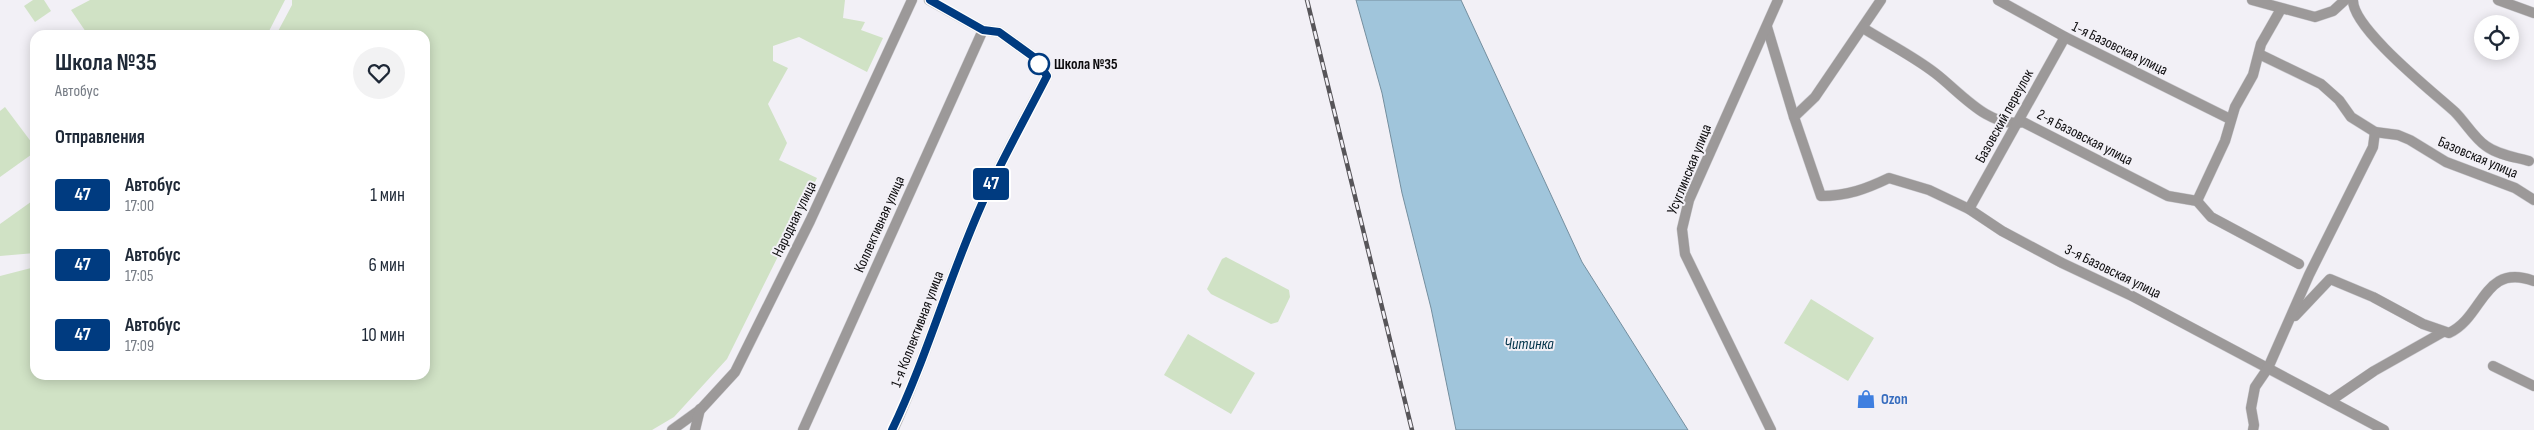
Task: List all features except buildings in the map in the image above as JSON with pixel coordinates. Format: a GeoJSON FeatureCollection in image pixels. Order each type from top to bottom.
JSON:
{"type":"FeatureCollection","features":[{"type":"Feature","properties":{"kind":"street","name":"Народная улица"},"geometry":{"type":"LineString","coordinates":[[672,430],[700,409],[735,372],[810,221],[912,0]]}},
{"type":"Feature","properties":{"kind":"street"},"geometry":{"type":"LineString","coordinates":[[930,0],[983,30]]}},
{"type":"Feature","properties":{"kind":"street","name":"Усуглинская улица"},"geometry":{"type":"LineString","coordinates":[[1771,430],[1685,254],[1682,229],[1689,200],[1778,0]]}},
{"type":"Feature","properties":{"kind":"street"},"geometry":{"type":"LineString","coordinates":[[1767,27],[1794,117],[1815,98],[1882,0]]}},
{"type":"Feature","properties":{"kind":"street","name":"1-я Базовская улица"},"geometry":{"type":"LineString","coordinates":[[1998,0],[2065,37],[2230,119]]}},
{"type":"Feature","properties":{"kind":"street"},"geometry":{"type":"LineString","coordinates":[[2252,0],[2315,17],[2332,11],[2345,0]]}},
{"type":"Feature","properties":{"kind":"street"},"geometry":{"type":"LineString","coordinates":[[2353,0],[2357,16],[2377,40],[2428,90],[2455,112],[2484,145],[2496,152],[2529,161]]}},
{"type":"Feature","properties":{"kind":"street"},"geometry":{"type":"LineString","coordinates":[[2498,0],[2534,12]]}},
{"type":"Feature","properties":{"kind":"street"},"geometry":{"type":"LineString","coordinates":[[2283,8],[2261,44],[2253,75],[2230,119],[2225,141],[2197,200],[2211,217],[2299,264]]}},
{"type":"Feature","properties":{"kind":"street","name":"2-я Базовская улица"},"geometry":{"type":"LineString","coordinates":[[1863,28],[1936,74],[1968,103],[2011,125],[2023,122],[2168,196],[2197,200]]}},
{"type":"Feature","properties":{"kind":"street","name":"1-я Коллективная улица"},"geometry":{"type":"LineString","coordinates":[[892,430],[914,385],[946,294],[984,198],[1047,76],[1035,58],[999,32],[983,30]]}},
{"type":"Feature","properties":{"kind":"street","name":"Коллективная улица"},"geometry":{"type":"LineString","coordinates":[[803,430],[983,30]]}},
{"type":"Feature","properties":{"kind":"street","name":"Базовский переулок"},"geometry":{"type":"LineString","coordinates":[[1969,209],[2065,37]]}},
{"type":"Feature","properties":{"kind":"street","name":"Базовская улица"},"geometry":{"type":"LineString","coordinates":[[2259,54],[2321,84],[2339,100],[2351,117],[2375,132],[2398,135],[2410,140],[2446,162],[2515,188],[2534,200]]}},
{"type":"Feature","properties":{"kind":"street","name":"3-я Базовская улица"},"geometry":{"type":"LineString","coordinates":[[1794,117],[1821,196],[1842,196],[1862,191],[1889,178],[1929,190],[1969,209],[2002,231],[2036,249],[2132,296],[2384,430]]}},
{"type":"Feature","properties":{"kind":"street"},"geometry":{"type":"LineString","coordinates":[[2253,430],[2251,408],[2255,387],[2268,368],[2309,276],[2373,147],[2375,132]]}},
{"type":"Feature","properties":{"kind":"street"},"geometry":{"type":"LineString","coordinates":[[2290,320],[2330,279],[2373,297],[2443,332],[2449,333],[2457,329],[2494,284],[2508,276],[2521,276],[2534,281]]}},
{"type":"Feature","properties":{"kind":"street"},"geometry":{"type":"LineString","coordinates":[[2330,401],[2374,371],[2443,332]]}},
{"type":"Feature","properties":{"kind":"street"},"geometry":{"type":"LineString","coordinates":[[2493,366],[2534,386]]}},
{"type":"Feature","properties":{"kind":"street"},"geometry":{"type":"LineString","coordinates":[[695,430],[700,409]]}},
{"type":"Feature","properties":{"kind":"green space"},"geometry":{"type":"Polygon","coordinates":[[[33,0],[44,0],[51,11],[35,22],[24,6],[33,0]]]}},
{"type":"Feature","properties":{"kind":"green space"},"geometry":{"type":"Polygon","coordinates":[[[90,0],[285,0],[270,30],[85,30],[71,10],[90,0]]]}},
{"type":"Feature","properties":{"kind":"green space"},"geometry":{"type":"Polygon","coordinates":[[[292,0],[845,0],[843,18],[865,22],[861,30],[883,38],[867,72],[799,37],[773,46],[773,61],[788,68],[768,104],[787,143],[779,160],[817,178],[727,359],[674,417],[652,430],[0,430],[0,276],[30,268],[30,380],[430,380],[430,30],[279,30],[292,5],[292,0]]]}},
{"type":"Feature","properties":{"kind":"green space"},"geometry":{"type":"Polygon","coordinates":[[[5,107],[30,140],[30,156],[0,177],[0,111],[5,107]]]}},
{"type":"Feature","properties":{"kind":"green space"},"geometry":{"type":"Polygon","coordinates":[[[30,203],[30,253],[0,256],[0,224],[30,203]]]}},
{"type":"Feature","properties":{"kind":"green space"},"geometry":{"type":"Polygon","coordinates":[[[1226,257],[1289,290],[1290,297],[1278,322],[1271,324],[1211,294],[1207,289],[1222,259],[1226,257]]]}},
{"type":"Feature","properties":{"kind":"green space"},"geometry":{"type":"Polygon","coordinates":[[[1811,299],[1874,338],[1848,381],[1784,343],[1811,299]]]}},
{"type":"Feature","properties":{"kind":"green space"},"geometry":{"type":"Polygon","coordinates":[[[1188,334],[1255,373],[1231,414],[1164,375],[1188,334]]]}},
{"type":"Feature","properties":{"kind":"water","name":"Читинка"},"geometry":{"type":"Polygon","coordinates":[[[1356,0],[1461,0],[1582,262],[1688,430],[1456,430],[1431,308],[1402,193],[1382,93],[1356,0]]]}},
{"type":"Feature","properties":{"kind":"railway"},"geometry":{"type":"LineString","coordinates":[[1307,0],[1412,430]]}},
{"type":"Feature","properties":{"kind":"bus line","name":"47"},"geometry":{"type":"LineString","coordinates":[[892,430],[914,385],[946,294],[984,198],[1047,76],[1035,58],[999,32],[983,30],[930,0]]}},
{"type":"Feature","properties":{"kind":"place","name":"Школа №35"},"geometry":{"type":"Point","coordinates":[1039,64]}},
{"type":"Feature","properties":{"kind":"place","name":"Ozon"},"geometry":{"type":"Point","coordinates":[1866,399]}}]}
